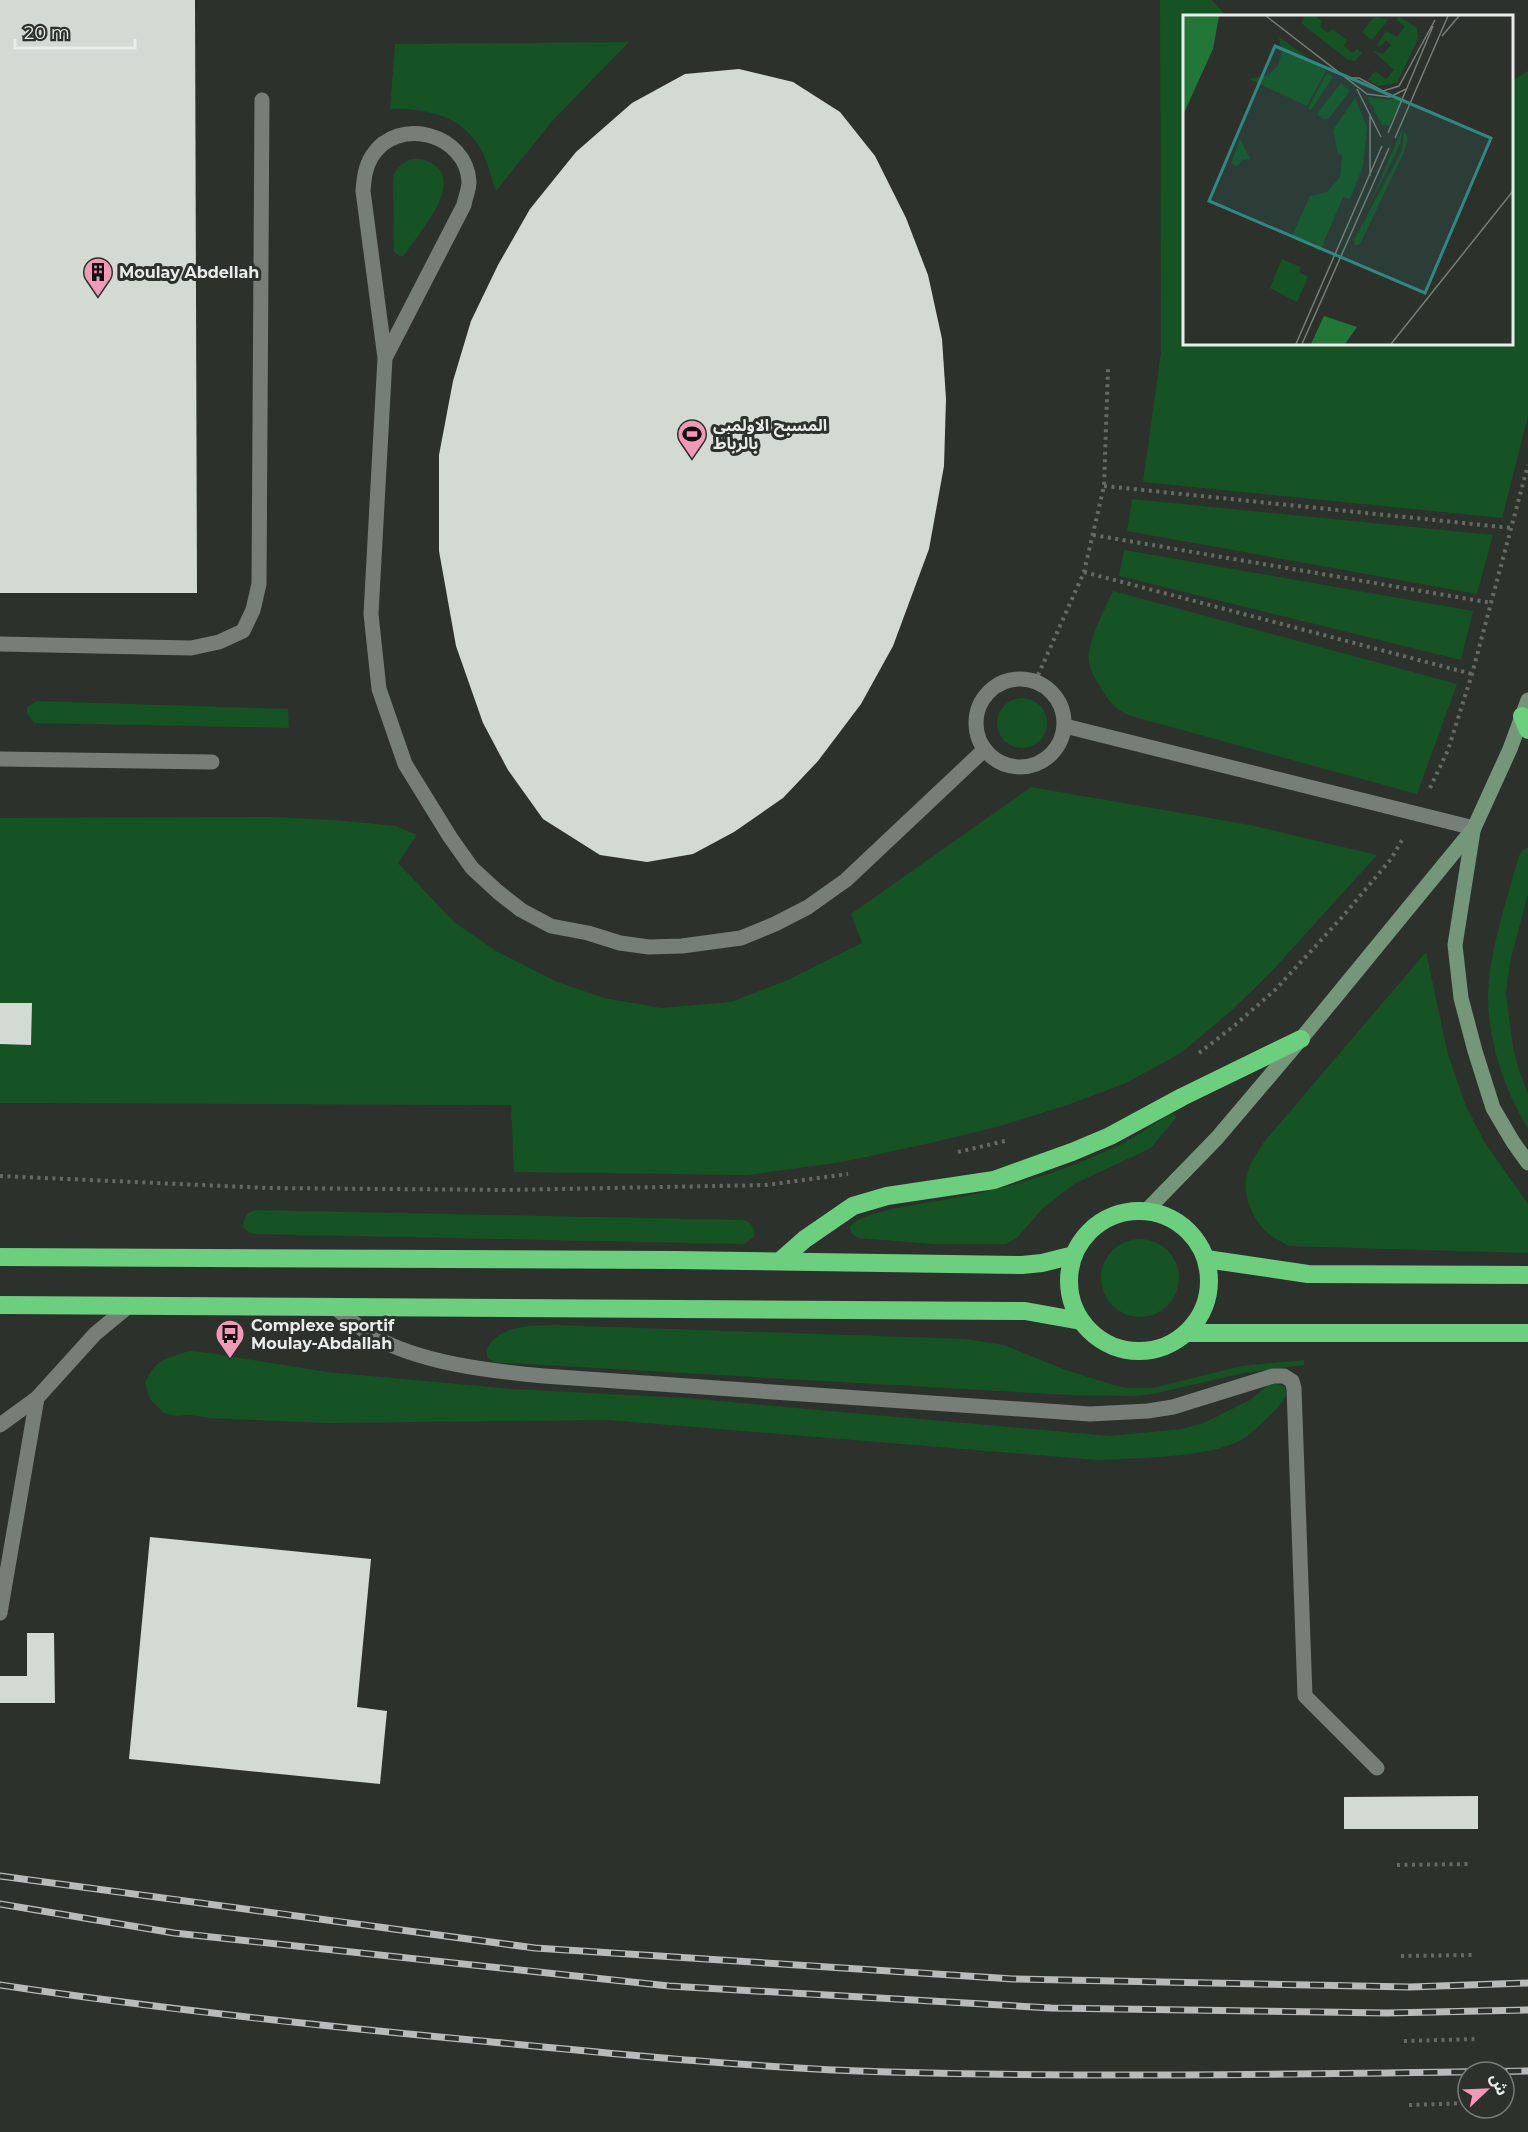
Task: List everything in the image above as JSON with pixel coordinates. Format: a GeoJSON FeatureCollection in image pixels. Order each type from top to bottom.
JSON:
{"type":"FeatureCollection","features":[{"type":"Feature","properties":{"kind":"highway"},"geometry":{"type":"LineString","coordinates":[[780,1261],[805,1239],[853,1206],[887,1196],[994,1180],[1062,1155],[1110,1136],[1182,1097],[1301,1039]]}},
{"type":"Feature","properties":{"kind":"highway"},"geometry":{"type":"LineString","coordinates":[[1146,1211],[1166,1216],[1183,1226],[1197,1241],[1206,1259],[1209,1279],[1207,1299],[1200,1317],[1187,1333],[1170,1344],[1151,1350],[1131,1351],[1112,1346],[1095,1336],[1081,1321],[1072,1303],[1068,1284],[1070,1263],[1078,1245],[1091,1229],[1107,1218],[1126,1212],[1146,1211]]}},
{"type":"Feature","properties":{"kind":"highway"},"geometry":{"type":"LineString","coordinates":[[0,1257],[780,1261],[1022,1265],[1042,1263],[1074,1255]]}},
{"type":"Feature","properties":{"kind":"highway"},"geometry":{"type":"LineString","coordinates":[[1206,1259],[1308,1275],[1528,1275]]}},
{"type":"Feature","properties":{"kind":"highway"},"geometry":{"type":"LineString","coordinates":[[0,1305],[1025,1311],[1081,1321]]}},
{"type":"Feature","properties":{"kind":"highway"},"geometry":{"type":"LineString","coordinates":[[1187,1333],[1528,1333]]}},
{"type":"Feature","properties":{"kind":"street"},"geometry":{"type":"LineString","coordinates":[[1146,1211],[1216,1138],[1301,1039],[1474,828],[1526,715]]}},
{"type":"Feature","properties":{"kind":"street"},"geometry":{"type":"LineString","coordinates":[[1474,828],[1455,945],[1461,998],[1493,1108],[1528,1163]]}},
{"type":"Feature","properties":{"kind":"lane"},"geometry":{"type":"LineString","coordinates":[[0,644],[191,648],[219,642],[243,631],[253,610],[259,584],[262,100]]}},
{"type":"Feature","properties":{"kind":"lane"},"geometry":{"type":"LineString","coordinates":[[385,357],[464,205],[469,183],[465,165],[449,144],[430,135],[415,132],[399,135],[383,144],[372,155],[365,171],[363,191],[385,357],[370,614],[379,688],[405,764],[450,837],[472,868],[521,910],[551,926],[588,933],[620,944],[649,947],[682,946],[741,938],[808,907],[846,880],[984,750]]}},
{"type":"Feature","properties":{"kind":"lane"},"geometry":{"type":"LineString","coordinates":[[1022,678],[1035,682],[1048,688],[1058,699],[1065,726],[1061,741],[1053,754],[1040,763],[1025,768],[1010,767],[996,761],[984,750],[975,723],[977,709],[984,696],[994,686],[1007,680],[1022,678]]}},
{"type":"Feature","properties":{"kind":"lane"},"geometry":{"type":"LineString","coordinates":[[1065,726],[1474,828]]}},
{"type":"Feature","properties":{"kind":"lane"},"geometry":{"type":"LineString","coordinates":[[0,759],[212,762]]}},
{"type":"Feature","properties":{"kind":"lane"},"geometry":{"type":"LineString","coordinates":[[0,1425],[37,1398],[95,1334],[130,1305]]}},
{"type":"Feature","properties":{"kind":"lane"},"geometry":{"type":"LineString","coordinates":[[334,1306],[370,1335],[409,1352],[488,1371],[556,1377],[1090,1414],[1148,1411],[1173,1407],[1255,1381],[1273,1376],[1284,1376],[1292,1381],[1294,1388],[1305,1696],[1377,1768]]}},
{"type":"Feature","properties":{"kind":"lane"},"geometry":{"type":"LineString","coordinates":[[0,1613],[37,1398]]}},
{"type":"Feature","properties":{"kind":"path"},"geometry":{"type":"LineString","coordinates":[[1035,682],[1084,572],[1093,535],[1104,486],[1108,369]]}},
{"type":"Feature","properties":{"kind":"path"},"geometry":{"type":"LineString","coordinates":[[1196,1055],[1276,990],[1391,859],[1417,815],[1448,750],[1492,603],[1528,465]]}},
{"type":"Feature","properties":{"kind":"path"},"geometry":{"type":"LineString","coordinates":[[1104,486],[1512,528]]}},
{"type":"Feature","properties":{"kind":"path"},"geometry":{"type":"LineString","coordinates":[[1093,535],[1492,603]]}},
{"type":"Feature","properties":{"kind":"path"},"geometry":{"type":"LineString","coordinates":[[1084,572],[1472,674]]}},
{"type":"Feature","properties":{"kind":"path"},"geometry":{"type":"LineString","coordinates":[[950,1154],[1014,1139]]}},
{"type":"Feature","properties":{"kind":"path"},"geometry":{"type":"LineString","coordinates":[[0,1176],[268,1188],[506,1190],[766,1185],[849,1174]]}},
{"type":"Feature","properties":{"kind":"path"},"geometry":{"type":"LineString","coordinates":[[1397,1865],[1471,1864]]}},
{"type":"Feature","properties":{"kind":"path"},"geometry":{"type":"LineString","coordinates":[[1401,1956],[1474,1955]]}},
{"type":"Feature","properties":{"kind":"path"},"geometry":{"type":"LineString","coordinates":[[1404,2041],[1477,2039]]}},
{"type":"Feature","properties":{"kind":"path"},"geometry":{"type":"LineString","coordinates":[[1409,2105],[1456,2103]]}},
{"type":"Feature","properties":{"kind":"green space"},"geometry":{"type":"Polygon","coordinates":[[[1160,0],[1212,0],[1225,15],[1183,15],[1183,345],[1513,345],[1513,80],[1528,71],[1528,416],[1502,518],[1143,482],[1161,353],[1160,0]]]}},
{"type":"Feature","properties":{"kind":"green space"},"geometry":{"type":"Polygon","coordinates":[[[629,42],[554,119],[496,191],[482,151],[465,129],[430,112],[390,109],[395,44],[629,42]]]}},
{"type":"Feature","properties":{"kind":"green space"},"geometry":{"type":"Polygon","coordinates":[[[412,159],[426,160],[438,168],[443,177],[444,187],[427,223],[406,253],[399,256],[394,251],[393,179],[400,166],[412,159]]]}},
{"type":"Feature","properties":{"kind":"green space"},"geometry":{"type":"Polygon","coordinates":[[[1132,499],[1493,535],[1477,594],[1127,531],[1132,499]]]}},
{"type":"Feature","properties":{"kind":"green space"},"geometry":{"type":"Polygon","coordinates":[[[1124,550],[1473,611],[1461,660],[1119,576],[1124,550]]]}},
{"type":"Feature","properties":{"kind":"green space"},"geometry":{"type":"Polygon","coordinates":[[[1113,591],[1457,684],[1417,794],[1131,716],[1120,711],[1104,693],[1089,662],[1093,636],[1113,591]]]}},
{"type":"Feature","properties":{"kind":"green space"},"geometry":{"type":"Polygon","coordinates":[[[1017,698],[1027,698],[1040,705],[1047,718],[1047,728],[1040,741],[1027,748],[1017,748],[1008,744],[1001,737],[997,728],[997,718],[1001,709],[1008,702],[1017,698]]]}},
{"type":"Feature","properties":{"kind":"green space"},"geometry":{"type":"Polygon","coordinates":[[[37,701],[288,709],[289,728],[34,723],[27,714],[27,707],[37,701]]]}},
{"type":"Feature","properties":{"kind":"green space"},"geometry":{"type":"Polygon","coordinates":[[[1031,787],[1250,825],[1377,855],[1272,971],[1231,1011],[1181,1053],[1126,1083],[1070,1104],[1000,1126],[842,1162],[748,1175],[514,1172],[511,1105],[0,1103],[0,1044],[31,1003],[0,1003],[0,818],[270,817],[396,826],[417,835],[398,863],[454,922],[496,951],[555,981],[604,998],[661,1008],[731,1002],[788,980],[862,943],[851,914],[1031,787]]]}},
{"type":"Feature","properties":{"kind":"green space"},"geometry":{"type":"Polygon","coordinates":[[[1528,847],[1528,894],[1510,962],[1506,993],[1513,1048],[1528,1094],[1528,1129],[1512,1099],[1495,1051],[1488,999],[1491,964],[1499,927],[1519,856],[1528,847]]]}},
{"type":"Feature","properties":{"kind":"green space"},"geometry":{"type":"Polygon","coordinates":[[[1426,952],[1448,1055],[1466,1106],[1485,1143],[1528,1204],[1528,1253],[1289,1246],[1263,1229],[1250,1207],[1246,1183],[1254,1158],[1264,1142],[1426,952]]]}},
{"type":"Feature","properties":{"kind":"green space"},"geometry":{"type":"Polygon","coordinates":[[[1173,1113],[1177,1117],[1151,1148],[1074,1184],[1042,1209],[1017,1238],[1006,1244],[933,1244],[858,1238],[851,1233],[850,1227],[867,1216],[895,1208],[993,1190],[1037,1178],[1080,1162],[1122,1144],[1173,1113]]]}},
{"type":"Feature","properties":{"kind":"green space"},"geometry":{"type":"Polygon","coordinates":[[[256,1210],[744,1220],[754,1229],[754,1237],[744,1244],[256,1234],[248,1232],[243,1227],[246,1215],[256,1210]]]}},
{"type":"Feature","properties":{"kind":"green space"},"geometry":{"type":"Polygon","coordinates":[[[1140,1239],[1155,1242],[1172,1256],[1179,1278],[1176,1293],[1162,1310],[1140,1317],[1125,1314],[1108,1300],[1101,1278],[1104,1263],[1118,1246],[1140,1239]]]}},
{"type":"Feature","properties":{"kind":"green space"},"geometry":{"type":"Polygon","coordinates":[[[553,1325],[965,1339],[1004,1345],[1063,1369],[1127,1388],[1153,1388],[1242,1366],[1304,1360],[1304,1365],[1244,1373],[1135,1396],[1069,1395],[508,1363],[494,1362],[488,1358],[486,1350],[498,1336],[506,1331],[515,1328],[553,1325]]]}},
{"type":"Feature","properties":{"kind":"green space"},"geometry":{"type":"Polygon","coordinates":[[[189,1351],[327,1372],[513,1389],[685,1398],[1110,1436],[1182,1429],[1204,1423],[1250,1400],[1272,1382],[1285,1387],[1286,1394],[1278,1408],[1252,1432],[1241,1440],[1223,1447],[1169,1456],[1098,1460],[608,1420],[327,1423],[176,1416],[164,1413],[150,1399],[145,1383],[157,1364],[189,1351]]]}},
{"type":"Feature","properties":{"kind":"building","name":"Moulay Abdellah"},"geometry":{"type":"Polygon","coordinates":[[[0,0],[195,0],[197,593],[0,593],[0,0]]]}},
{"type":"Feature","properties":{"kind":"building","name":"المسبح الاولمبي بالرباط"},"geometry":{"type":"Polygon","coordinates":[[[739,69],[793,82],[840,112],[875,156],[906,218],[928,275],[942,339],[946,399],[944,466],[929,549],[893,646],[861,704],[818,761],[783,798],[734,832],[693,854],[647,862],[600,855],[543,819],[508,770],[483,723],[456,646],[439,551],[439,455],[453,381],[471,321],[498,265],[530,209],[576,152],[632,103],[685,74],[739,69]]]}},
{"type":"Feature","properties":{"kind":"building"},"geometry":{"type":"Polygon","coordinates":[[[0,1003],[32,1003],[31,1045],[0,1044],[0,1003]]]}},
{"type":"Feature","properties":{"kind":"building"},"geometry":{"type":"Polygon","coordinates":[[[150,1537],[371,1559],[357,1707],[387,1711],[380,1784],[129,1759],[150,1537]]]}},
{"type":"Feature","properties":{"kind":"building"},"geometry":{"type":"Polygon","coordinates":[[[27,1633],[54,1633],[55,1703],[0,1703],[0,1676],[27,1676],[27,1633]]]}},
{"type":"Feature","properties":{"kind":"building"},"geometry":{"type":"Polygon","coordinates":[[[1478,1796],[1478,1829],[1344,1829],[1344,1797],[1478,1796]]]}},
{"type":"Feature","properties":{"kind":"railway"},"geometry":{"type":"LineString","coordinates":[[0,1876],[535,1948],[1013,1979],[1410,1987],[1528,1983]]}},
{"type":"Feature","properties":{"kind":"railway"},"geometry":{"type":"LineString","coordinates":[[0,1904],[174,1933],[669,1986],[1051,2008],[1387,2013],[1528,2010]]}},
{"type":"Feature","properties":{"kind":"railway"},"geometry":{"type":"LineString","coordinates":[[0,1985],[120,2002],[301,2023],[634,2055],[787,2067],[889,2072],[1049,2075],[1528,2071]]}},
{"type":"Feature","properties":{"kind":"place","name":"Moulay Abdellah"},"geometry":{"type":"Point","coordinates":[98,298]}},
{"type":"Feature","properties":{"kind":"place","name":"المسبح الاولمبي بالرباط"},"geometry":{"type":"Point","coordinates":[692,460]}},
{"type":"Feature","properties":{"kind":"place","name":"Complexe sportif Moulay-Abdallah"},"geometry":{"type":"Point","coordinates":[230,1360]}}]}
